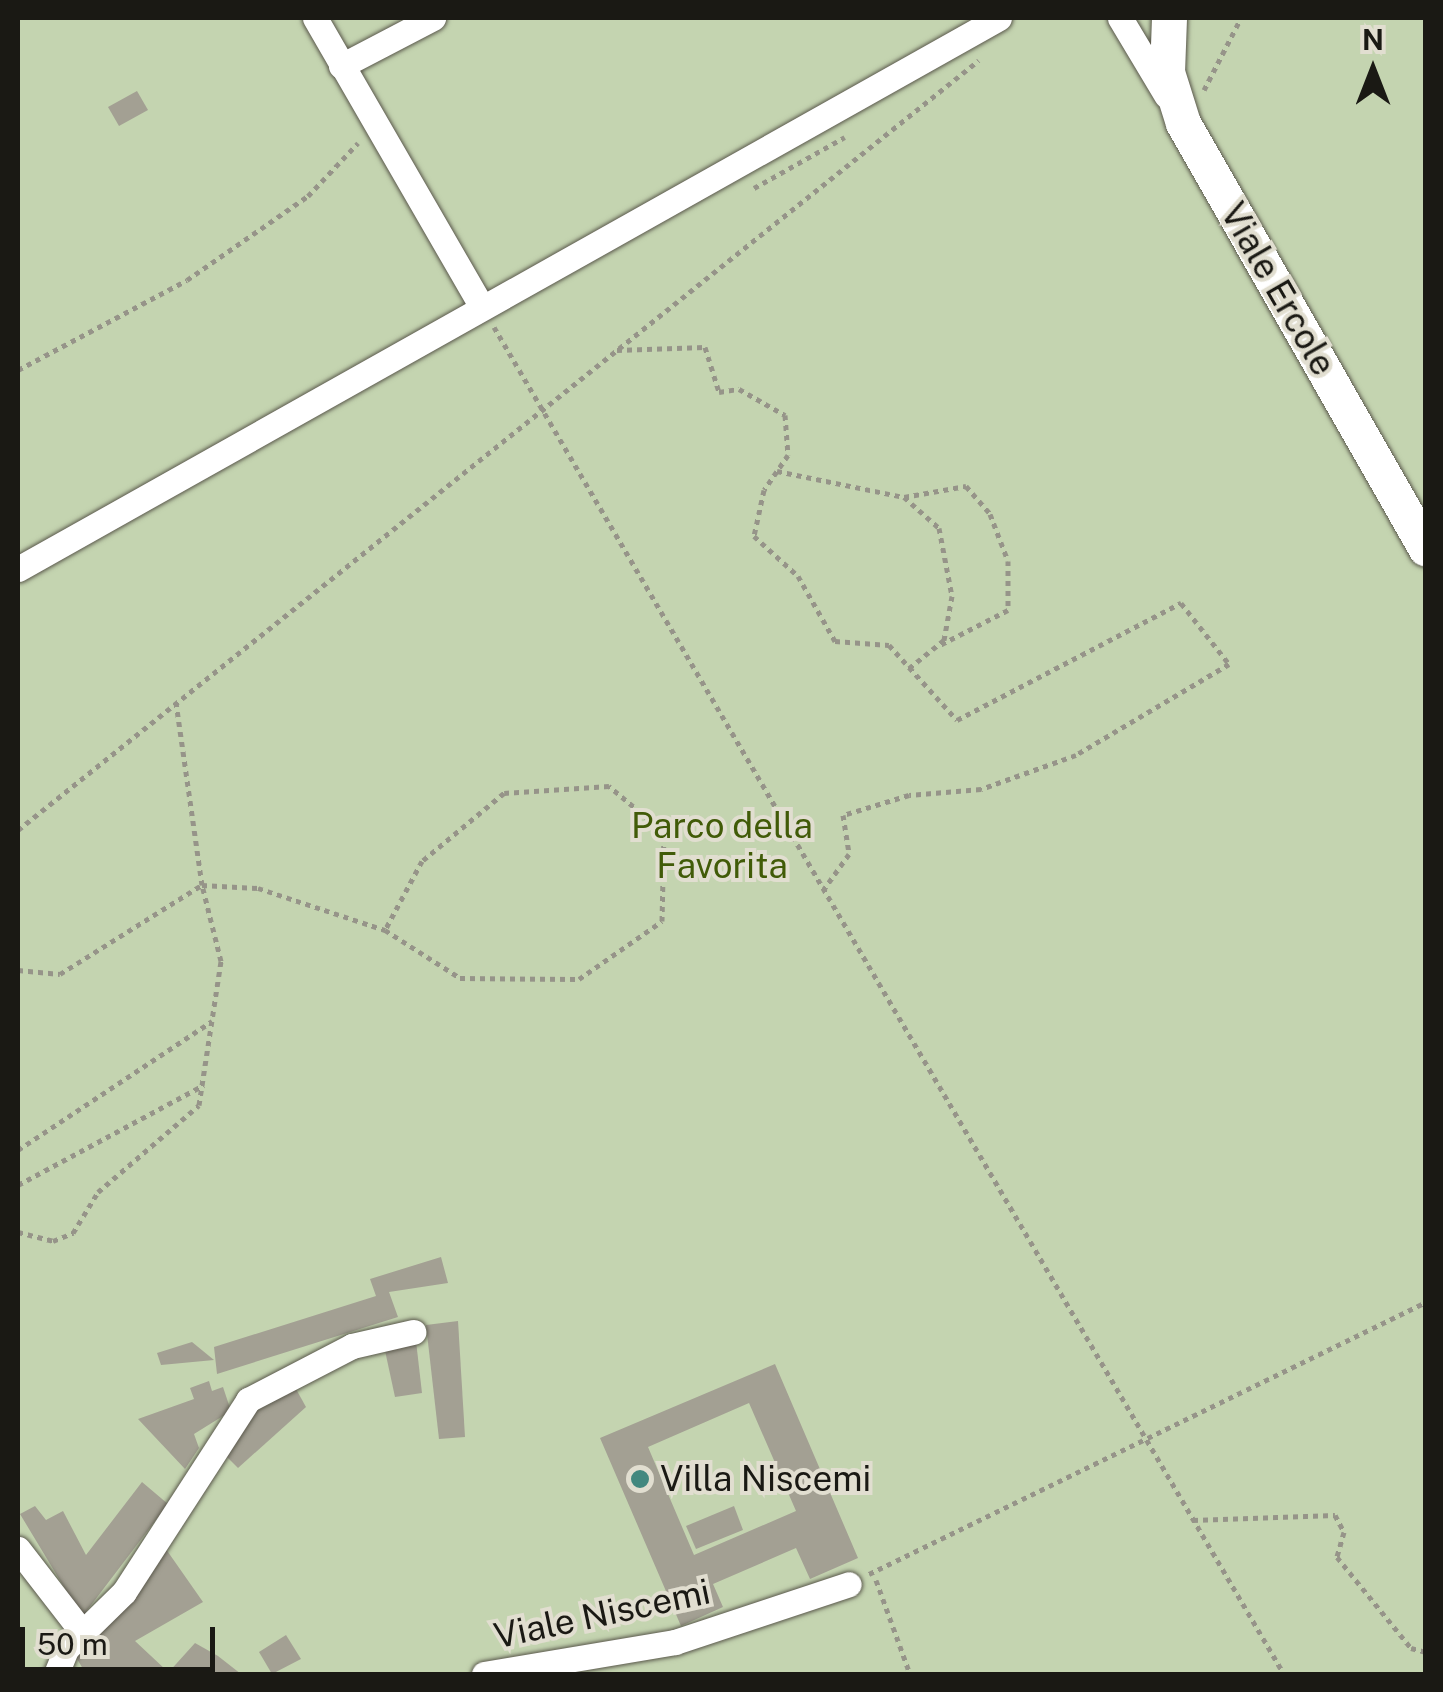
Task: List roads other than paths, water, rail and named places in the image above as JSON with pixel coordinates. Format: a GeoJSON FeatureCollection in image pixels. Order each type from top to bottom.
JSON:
{"type":"FeatureCollection","features":[{"type":"Feature","properties":{"kind":"street"},"geometry":{"type":"LineString","coordinates":[[314,18],[481,306]]}},
{"type":"Feature","properties":{"kind":"street"},"geometry":{"type":"LineString","coordinates":[[341,66],[433,18]]}},
{"type":"Feature","properties":{"kind":"street"},"geometry":{"type":"LineString","coordinates":[[18,570],[481,306],[999,18]]}},
{"type":"Feature","properties":{"kind":"street"},"geometry":{"type":"LineString","coordinates":[[1120,18],[1184,122]]}},
{"type":"Feature","properties":{"kind":"street","name":"Viale Ercole"},"geometry":{"type":"LineString","coordinates":[[1169,18],[1167,72],[1184,122],[1426,548]]}},
{"type":"Feature","properties":{"kind":"street"},"geometry":{"type":"LineString","coordinates":[[56,1674],[82,1632],[124,1592],[248,1400],[352,1346],[413,1332]]}},
{"type":"Feature","properties":{"kind":"street"},"geometry":{"type":"LineString","coordinates":[[18,1549],[82,1632]]}},
{"type":"Feature","properties":{"kind":"street","name":"Viale Niscemi"},"geometry":{"type":"LineString","coordinates":[[484,1674],[675,1642],[848,1584]]}},
{"type":"Feature","properties":{"kind":"place","name":"Villa Niscemi"},"geometry":{"type":"Point","coordinates":[640,1479]}},
{"type":"Feature","properties":{"kind":"park label","name":"Parco della Favorita"},"geometry":{"type":"Point","coordinates":[722,846]}}]}
